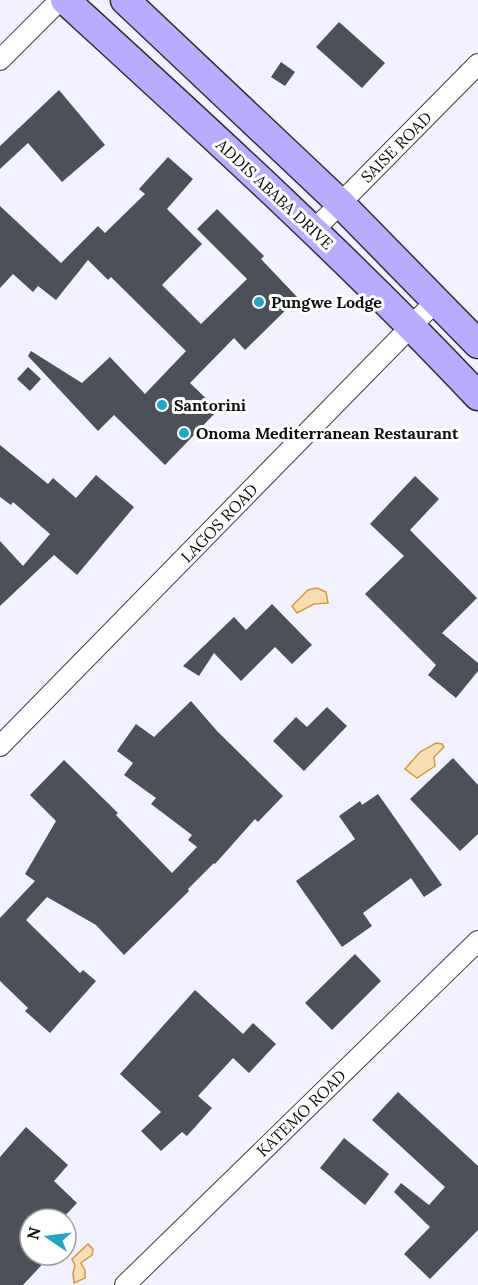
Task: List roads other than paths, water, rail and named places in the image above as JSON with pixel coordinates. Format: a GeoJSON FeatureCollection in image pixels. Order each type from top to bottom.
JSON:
{"type":"FeatureCollection","features":[{"type":"Feature","properties":{"kind":"main road","name":"ADDIS ABABA DRIVE"},"geometry":{"type":"LineString","coordinates":[[65,0],[314,230],[412,326],[478,396]]}},
{"type":"Feature","properties":{"kind":"main road"},"geometry":{"type":"LineString","coordinates":[[125,0],[340,203],[478,344]]}},
{"type":"Feature","properties":{"kind":"street"},"geometry":{"type":"LineString","coordinates":[[0,60],[60,0]]}},
{"type":"Feature","properties":{"kind":"street","name":"SAISE ROAD"},"geometry":{"type":"LineString","coordinates":[[314,230],[478,64]]}},
{"type":"Feature","properties":{"kind":"street","name":"LAGOS ROAD"},"geometry":{"type":"LineString","coordinates":[[0,746],[437,300]]}},
{"type":"Feature","properties":{"kind":"street","name":"KATEMO ROAD"},"geometry":{"type":"LineString","coordinates":[[125,1285],[478,941]]}},
{"type":"Feature","properties":{"kind":"place","name":"Pungwe Lodge"},"geometry":{"type":"Point","coordinates":[259,302]}},
{"type":"Feature","properties":{"kind":"place","name":"Santorini"},"geometry":{"type":"Point","coordinates":[162,405]}},
{"type":"Feature","properties":{"kind":"place","name":"Onoma Mediterranean Restaurant"},"geometry":{"type":"Point","coordinates":[184,433]}}]}
